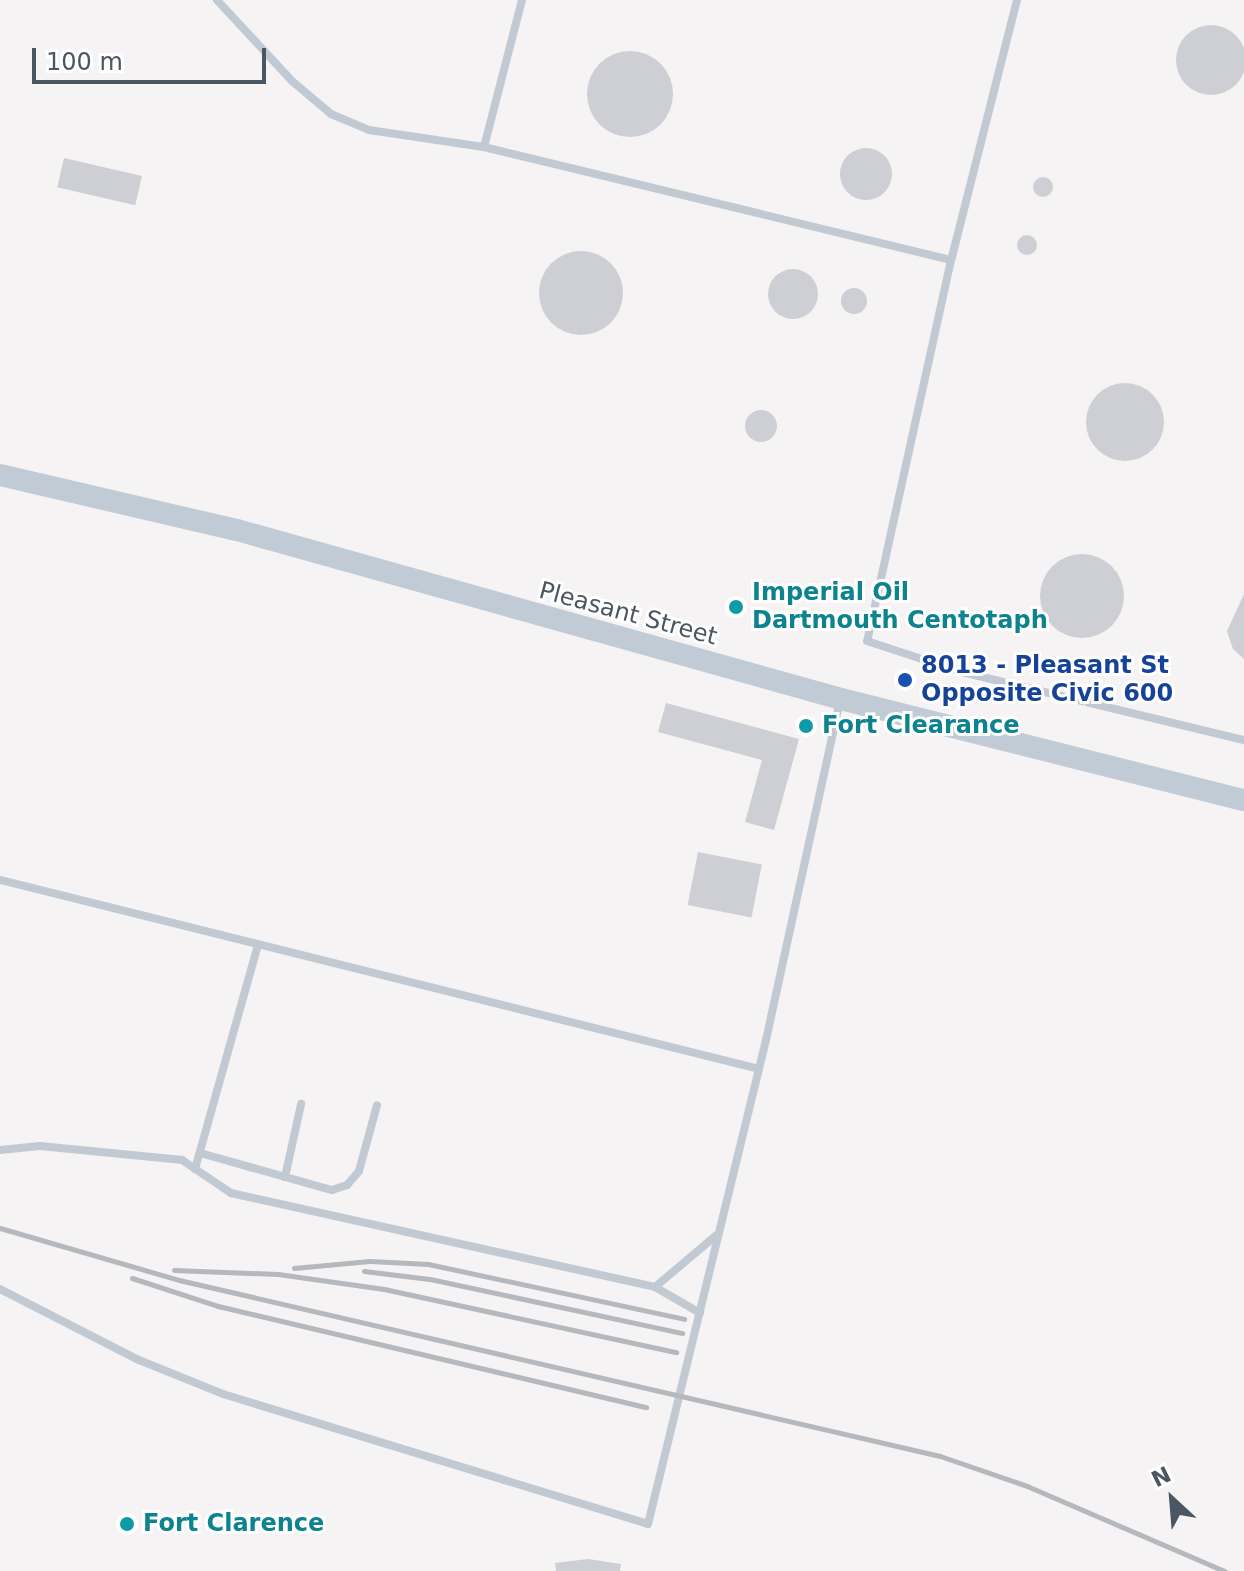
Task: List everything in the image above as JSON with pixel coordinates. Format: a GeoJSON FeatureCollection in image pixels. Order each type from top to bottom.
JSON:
{"type":"FeatureCollection","features":[{"type":"Feature","properties":{"kind":"main road","name":"Pleasant Street"},"geometry":{"type":"LineString","coordinates":[[0,475],[237,530],[841,699],[1244,800]]}},
{"type":"Feature","properties":{"kind":"lane"},"geometry":{"type":"LineString","coordinates":[[217,0],[292,81],[331,114],[369,130],[484,147],[951,260]]}},
{"type":"Feature","properties":{"kind":"lane"},"geometry":{"type":"LineString","coordinates":[[484,147],[522,0]]}},
{"type":"Feature","properties":{"kind":"lane"},"geometry":{"type":"LineString","coordinates":[[1017,0],[951,260],[867,641],[958,671],[1244,740]]}},
{"type":"Feature","properties":{"kind":"lane"},"geometry":{"type":"LineString","coordinates":[[0,1289],[139,1360],[223,1394],[648,1524],[759,1069],[841,699]]}},
{"type":"Feature","properties":{"kind":"lane"},"geometry":{"type":"LineString","coordinates":[[0,880],[759,1069]]}},
{"type":"Feature","properties":{"kind":"lane"},"geometry":{"type":"LineString","coordinates":[[195,1169],[258,945]]}},
{"type":"Feature","properties":{"kind":"lane"},"geometry":{"type":"LineString","coordinates":[[285,1177],[301,1104]]}},
{"type":"Feature","properties":{"kind":"lane"},"geometry":{"type":"LineString","coordinates":[[200,1153],[332,1190],[347,1185],[359,1171],[377,1105]]}},
{"type":"Feature","properties":{"kind":"lane"},"geometry":{"type":"LineString","coordinates":[[0,1150],[56,1148],[182,1160],[231,1193],[655,1287],[700,1313]]}},
{"type":"Feature","properties":{"kind":"lane"},"geometry":{"type":"LineString","coordinates":[[655,1287],[719,1234]]}},
{"type":"Feature","properties":{"kind":"building"},"geometry":{"type":"Polygon","coordinates":[[[1211,25],[1236,35],[1246,60],[1236,85],[1211,95],[1186,85],[1176,60],[1186,35],[1211,25]]]}},
{"type":"Feature","properties":{"kind":"building"},"geometry":{"type":"Polygon","coordinates":[[[630,51],[654,58],[666,70],[673,94],[666,118],[654,130],[630,137],[606,130],[594,118],[587,94],[594,70],[606,58],[630,51]]]}},
{"type":"Feature","properties":{"kind":"building"},"geometry":{"type":"Polygon","coordinates":[[[866,148],[885,155],[892,174],[885,193],[866,200],[847,193],[840,174],[847,155],[866,148]]]}},
{"type":"Feature","properties":{"kind":"building"},"geometry":{"type":"Polygon","coordinates":[[[64,158],[142,176],[135,205],[57,187],[64,158]]]}},
{"type":"Feature","properties":{"kind":"building"},"geometry":{"type":"Polygon","coordinates":[[[1043,177],[1050,180],[1053,187],[1050,194],[1043,197],[1036,194],[1033,187],[1036,180],[1043,177]]]}},
{"type":"Feature","properties":{"kind":"building"},"geometry":{"type":"Polygon","coordinates":[[[1027,235],[1034,238],[1037,245],[1034,252],[1027,255],[1020,252],[1017,245],[1020,238],[1027,235]]]}},
{"type":"Feature","properties":{"kind":"building"},"geometry":{"type":"Polygon","coordinates":[[[581,251],[597,254],[611,263],[620,277],[623,293],[620,309],[611,323],[597,332],[581,335],[565,332],[551,323],[542,309],[539,293],[542,277],[551,263],[565,254],[581,251]]]}},
{"type":"Feature","properties":{"kind":"building"},"geometry":{"type":"Polygon","coordinates":[[[793,269],[811,276],[818,294],[811,312],[793,319],[775,312],[768,294],[775,276],[793,269]]]}},
{"type":"Feature","properties":{"kind":"building"},"geometry":{"type":"Polygon","coordinates":[[[854,288],[863,292],[867,301],[863,310],[854,314],[845,310],[841,301],[845,292],[854,288]]]}},
{"type":"Feature","properties":{"kind":"building"},"geometry":{"type":"Polygon","coordinates":[[[1125,383],[1140,386],[1157,400],[1164,422],[1161,437],[1147,454],[1125,461],[1110,458],[1093,444],[1086,422],[1089,407],[1103,390],[1125,383]]]}},
{"type":"Feature","properties":{"kind":"building"},"geometry":{"type":"Polygon","coordinates":[[[761,410],[772,415],[777,426],[772,437],[761,442],[750,437],[745,426],[750,415],[761,410]]]}},
{"type":"Feature","properties":{"kind":"building"},"geometry":{"type":"Polygon","coordinates":[[[1082,554],[1098,557],[1112,566],[1121,580],[1124,596],[1121,612],[1112,626],[1098,635],[1082,638],[1066,635],[1052,626],[1043,612],[1040,596],[1043,580],[1052,566],[1066,557],[1082,554]]]}},
{"type":"Feature","properties":{"kind":"building"},"geometry":{"type":"Polygon","coordinates":[[[1244,594],[1244,659],[1233,649],[1227,631],[1244,594]]]}},
{"type":"Feature","properties":{"kind":"building"},"geometry":{"type":"Polygon","coordinates":[[[666,703],[799,739],[774,830],[745,822],[762,760],[658,732],[666,703]]]}},
{"type":"Feature","properties":{"kind":"building"},"geometry":{"type":"Polygon","coordinates":[[[698,852],[762,864],[752,917],[688,905],[698,852]]]}},
{"type":"Feature","properties":{"kind":"building"},"geometry":{"type":"Polygon","coordinates":[[[588,1559],[621,1564],[620,1571],[556,1571],[555,1563],[588,1559]]]}},
{"type":"Feature","properties":{"kind":"railway"},"geometry":{"type":"LineString","coordinates":[[0,1228],[179,1280],[940,1456],[1027,1486],[1224,1571]]}},
{"type":"Feature","properties":{"kind":"railway"},"geometry":{"type":"LineString","coordinates":[[294,1268],[370,1261],[428,1264],[684,1319]]}},
{"type":"Feature","properties":{"kind":"railway"},"geometry":{"type":"LineString","coordinates":[[174,1270],[278,1274],[384,1289],[676,1352]]}},
{"type":"Feature","properties":{"kind":"railway"},"geometry":{"type":"LineString","coordinates":[[364,1271],[430,1279],[682,1333]]}},
{"type":"Feature","properties":{"kind":"railway"},"geometry":{"type":"LineString","coordinates":[[132,1278],[218,1306],[646,1407]]}},
{"type":"Feature","properties":{"kind":"place","name":"Imperial Oil Dartmouth Centotaph"},"geometry":{"type":"Point","coordinates":[736,607]}},
{"type":"Feature","properties":{"kind":"place","name":"8013 - Pleasant St Opposite Civic 600"},"geometry":{"type":"Point","coordinates":[905,680]}},
{"type":"Feature","properties":{"kind":"place","name":"Fort Clearance"},"geometry":{"type":"Point","coordinates":[806,726]}},
{"type":"Feature","properties":{"kind":"place","name":"Fort Clarence"},"geometry":{"type":"Point","coordinates":[127,1524]}}]}
